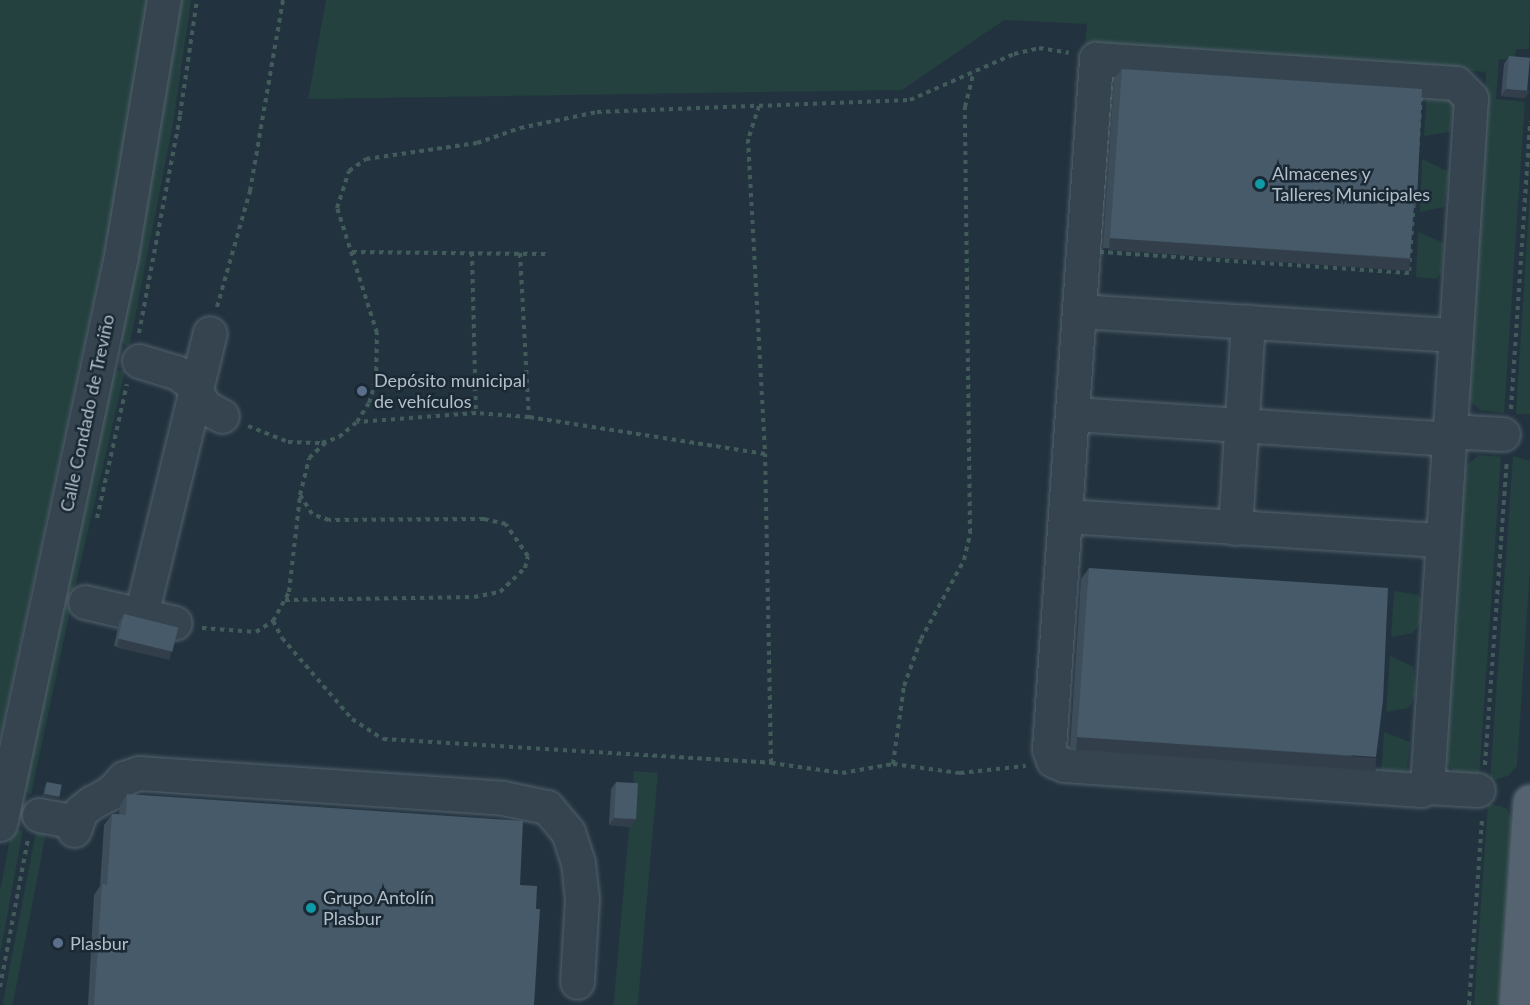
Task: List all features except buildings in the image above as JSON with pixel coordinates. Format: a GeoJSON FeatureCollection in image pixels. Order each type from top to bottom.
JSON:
{"type":"FeatureCollection","features":[{"type":"Feature","properties":{"kind":"main road"},"geometry":{"type":"LineString","coordinates":[[1516,1005],[1530,801]]}},
{"type":"Feature","properties":{"kind":"street","name":"Calle Condado de Treviño"},"geometry":{"type":"LineString","coordinates":[[0,824],[121,256],[164,0]]}},
{"type":"Feature","properties":{"kind":"street"},"geometry":{"type":"LineString","coordinates":[[1426,787],[1453,335],[1471,98],[1466,89],[1456,83],[1096,58],[1074,414],[1049,749],[1053,760],[1064,765],[1159,772],[1421,790],[1426,787],[1482,791]]}},
{"type":"Feature","properties":{"kind":"street"},"geometry":{"type":"LineString","coordinates":[[1081,311],[1453,335]]}},
{"type":"Feature","properties":{"kind":"street"},"geometry":{"type":"LineString","coordinates":[[1234,528],[1248,321]]}},
{"type":"Feature","properties":{"kind":"street"},"geometry":{"type":"LineString","coordinates":[[141,615],[194,390],[210,333]]}},
{"type":"Feature","properties":{"kind":"street"},"geometry":{"type":"LineString","coordinates":[[139,361],[176,372],[194,390],[205,407],[222,416]]}},
{"type":"Feature","properties":{"kind":"street"},"geometry":{"type":"LineString","coordinates":[[1074,414],[1240,425],[1447,435],[1507,435]]}},
{"type":"Feature","properties":{"kind":"street"},"geometry":{"type":"LineString","coordinates":[[1066,516],[1441,540]]}},
{"type":"Feature","properties":{"kind":"street"},"geometry":{"type":"LineString","coordinates":[[85,602],[175,623]]}},
{"type":"Feature","properties":{"kind":"street"},"geometry":{"type":"LineString","coordinates":[[39,815],[74,826],[91,803],[110,793],[124,778],[139,773],[503,798],[547,807],[568,832],[578,862],[582,898],[577,982]]}},
{"type":"Feature","properties":{"kind":"path"},"geometry":{"type":"LineString","coordinates":[[210,333],[249,191],[283,0]]}},
{"type":"Feature","properties":{"kind":"path"},"geometry":{"type":"LineString","coordinates":[[222,416],[288,442],[327,441],[339,437],[357,422],[369,403],[378,361],[373,311],[337,208],[350,171],[366,159],[477,143],[520,128],[597,112],[910,100],[975,71],[1039,48],[1096,58]]}},
{"type":"Feature","properties":{"kind":"path"},"geometry":{"type":"LineString","coordinates":[[893,764],[904,686],[921,639],[964,560],[970,533],[965,107],[975,71]]}},
{"type":"Feature","properties":{"kind":"path"},"geometry":{"type":"LineString","coordinates":[[1112,75],[1420,96],[1409,273],[1099,252],[1112,75]]}},
{"type":"Feature","properties":{"kind":"path"},"geometry":{"type":"LineString","coordinates":[[759,106],[748,139],[765,454],[771,763]]}},
{"type":"Feature","properties":{"kind":"path"},"geometry":{"type":"LineString","coordinates":[[1469,1005],[1530,122]]}},
{"type":"Feature","properties":{"kind":"path"},"geometry":{"type":"LineString","coordinates":[[352,252],[546,254]]}},
{"type":"Feature","properties":{"kind":"path"},"geometry":{"type":"LineString","coordinates":[[472,252],[476,413]]}},
{"type":"Feature","properties":{"kind":"path"},"geometry":{"type":"LineString","coordinates":[[520,253],[529,417]]}},
{"type":"Feature","properties":{"kind":"path"},"geometry":{"type":"LineString","coordinates":[[357,422],[476,413],[529,417],[765,454]]}},
{"type":"Feature","properties":{"kind":"path"},"geometry":{"type":"LineString","coordinates":[[175,623],[209,630],[256,632],[273,621],[289,592],[300,495],[309,458],[327,441]]}},
{"type":"Feature","properties":{"kind":"path"},"geometry":{"type":"LineString","coordinates":[[285,600],[474,597],[500,592],[525,568],[528,556],[507,524],[484,519],[329,520],[312,514],[300,495]]}},
{"type":"Feature","properties":{"kind":"path"},"geometry":{"type":"LineString","coordinates":[[273,621],[282,638],[351,719],[383,739],[771,763],[842,773],[893,764],[960,773],[1053,760]]}},
{"type":"Feature","properties":{"kind":"green space"},"geometry":{"type":"Polygon","coordinates":[[[0,0],[148,0],[114,206],[0,738],[0,0]]]}},
{"type":"Feature","properties":{"kind":"green space"},"geometry":{"type":"Polygon","coordinates":[[[180,0],[191,0],[173,123],[129,348],[121,341],[180,0]]]}},
{"type":"Feature","properties":{"kind":"green space"},"geometry":{"type":"Polygon","coordinates":[[[326,0],[1530,0],[1529,49],[1516,49],[1514,60],[1499,59],[1496,99],[1525,102],[1504,413],[1480,410],[1466,397],[1486,72],[1085,44],[1087,24],[1004,20],[902,90],[308,99],[326,0]]]}},
{"type":"Feature","properties":{"kind":"green space"},"geometry":{"type":"Polygon","coordinates":[[[1427,92],[1445,93],[1455,102],[1450,132],[1424,136],[1427,92]]]}},
{"type":"Feature","properties":{"kind":"green space"},"geometry":{"type":"Polygon","coordinates":[[[1422,159],[1449,172],[1444,207],[1420,212],[1422,159]]]}},
{"type":"Feature","properties":{"kind":"green space"},"geometry":{"type":"Polygon","coordinates":[[[1530,191],[1530,414],[1516,414],[1530,191]]]}},
{"type":"Feature","properties":{"kind":"green space"},"geometry":{"type":"Polygon","coordinates":[[[1418,232],[1444,243],[1442,272],[1436,279],[1416,277],[1418,232]]]}},
{"type":"Feature","properties":{"kind":"green space"},"geometry":{"type":"Polygon","coordinates":[[[125,370],[74,592],[65,589],[112,377],[117,371],[125,370]]]}},
{"type":"Feature","properties":{"kind":"green space"},"geometry":{"type":"Polygon","coordinates":[[[1479,455],[1501,457],[1479,778],[1456,774],[1441,756],[1461,469],[1479,455]]]}},
{"type":"Feature","properties":{"kind":"green space"},"geometry":{"type":"Polygon","coordinates":[[[1513,456],[1530,461],[1530,567],[1517,766],[1508,776],[1490,780],[1513,456]]]}},
{"type":"Feature","properties":{"kind":"green space"},"geometry":{"type":"Polygon","coordinates":[[[1394,591],[1418,595],[1421,600],[1420,624],[1413,633],[1391,637],[1394,591]]]}},
{"type":"Feature","properties":{"kind":"green space"},"geometry":{"type":"Polygon","coordinates":[[[60,607],[71,607],[31,795],[23,790],[60,607]]]}},
{"type":"Feature","properties":{"kind":"green space"},"geometry":{"type":"Polygon","coordinates":[[[1390,656],[1414,667],[1415,696],[1409,708],[1386,712],[1390,656]]]}},
{"type":"Feature","properties":{"kind":"green space"},"geometry":{"type":"Polygon","coordinates":[[[1384,732],[1410,742],[1406,777],[1381,778],[1384,732]]]}},
{"type":"Feature","properties":{"kind":"green space"},"geometry":{"type":"Polygon","coordinates":[[[634,771],[658,773],[638,1005],[614,1005],[634,771]]]}},
{"type":"Feature","properties":{"kind":"green space"},"geometry":{"type":"Polygon","coordinates":[[[1488,803],[1506,808],[1513,821],[1500,1005],[1474,1005],[1488,803]]]}},
{"type":"Feature","properties":{"kind":"green space"},"geometry":{"type":"Polygon","coordinates":[[[23,830],[0,954],[0,891],[10,839],[15,831],[23,830]]]}},
{"type":"Feature","properties":{"kind":"green space"},"geometry":{"type":"Polygon","coordinates":[[[36,832],[46,834],[13,1005],[2,1005],[36,832]]]}},
{"type":"Feature","properties":{"kind":"place","name":"Almacenes y Talleres Municipales"},"geometry":{"type":"Point","coordinates":[1260,184]}},
{"type":"Feature","properties":{"kind":"place","name":"Depósito municipal de vehículos"},"geometry":{"type":"Point","coordinates":[362,391]}},
{"type":"Feature","properties":{"kind":"place","name":"Grupo Antolín Plasbur"},"geometry":{"type":"Point","coordinates":[311,908]}},
{"type":"Feature","properties":{"kind":"place","name":"Plasbur"},"geometry":{"type":"Point","coordinates":[58,943]}}]}
